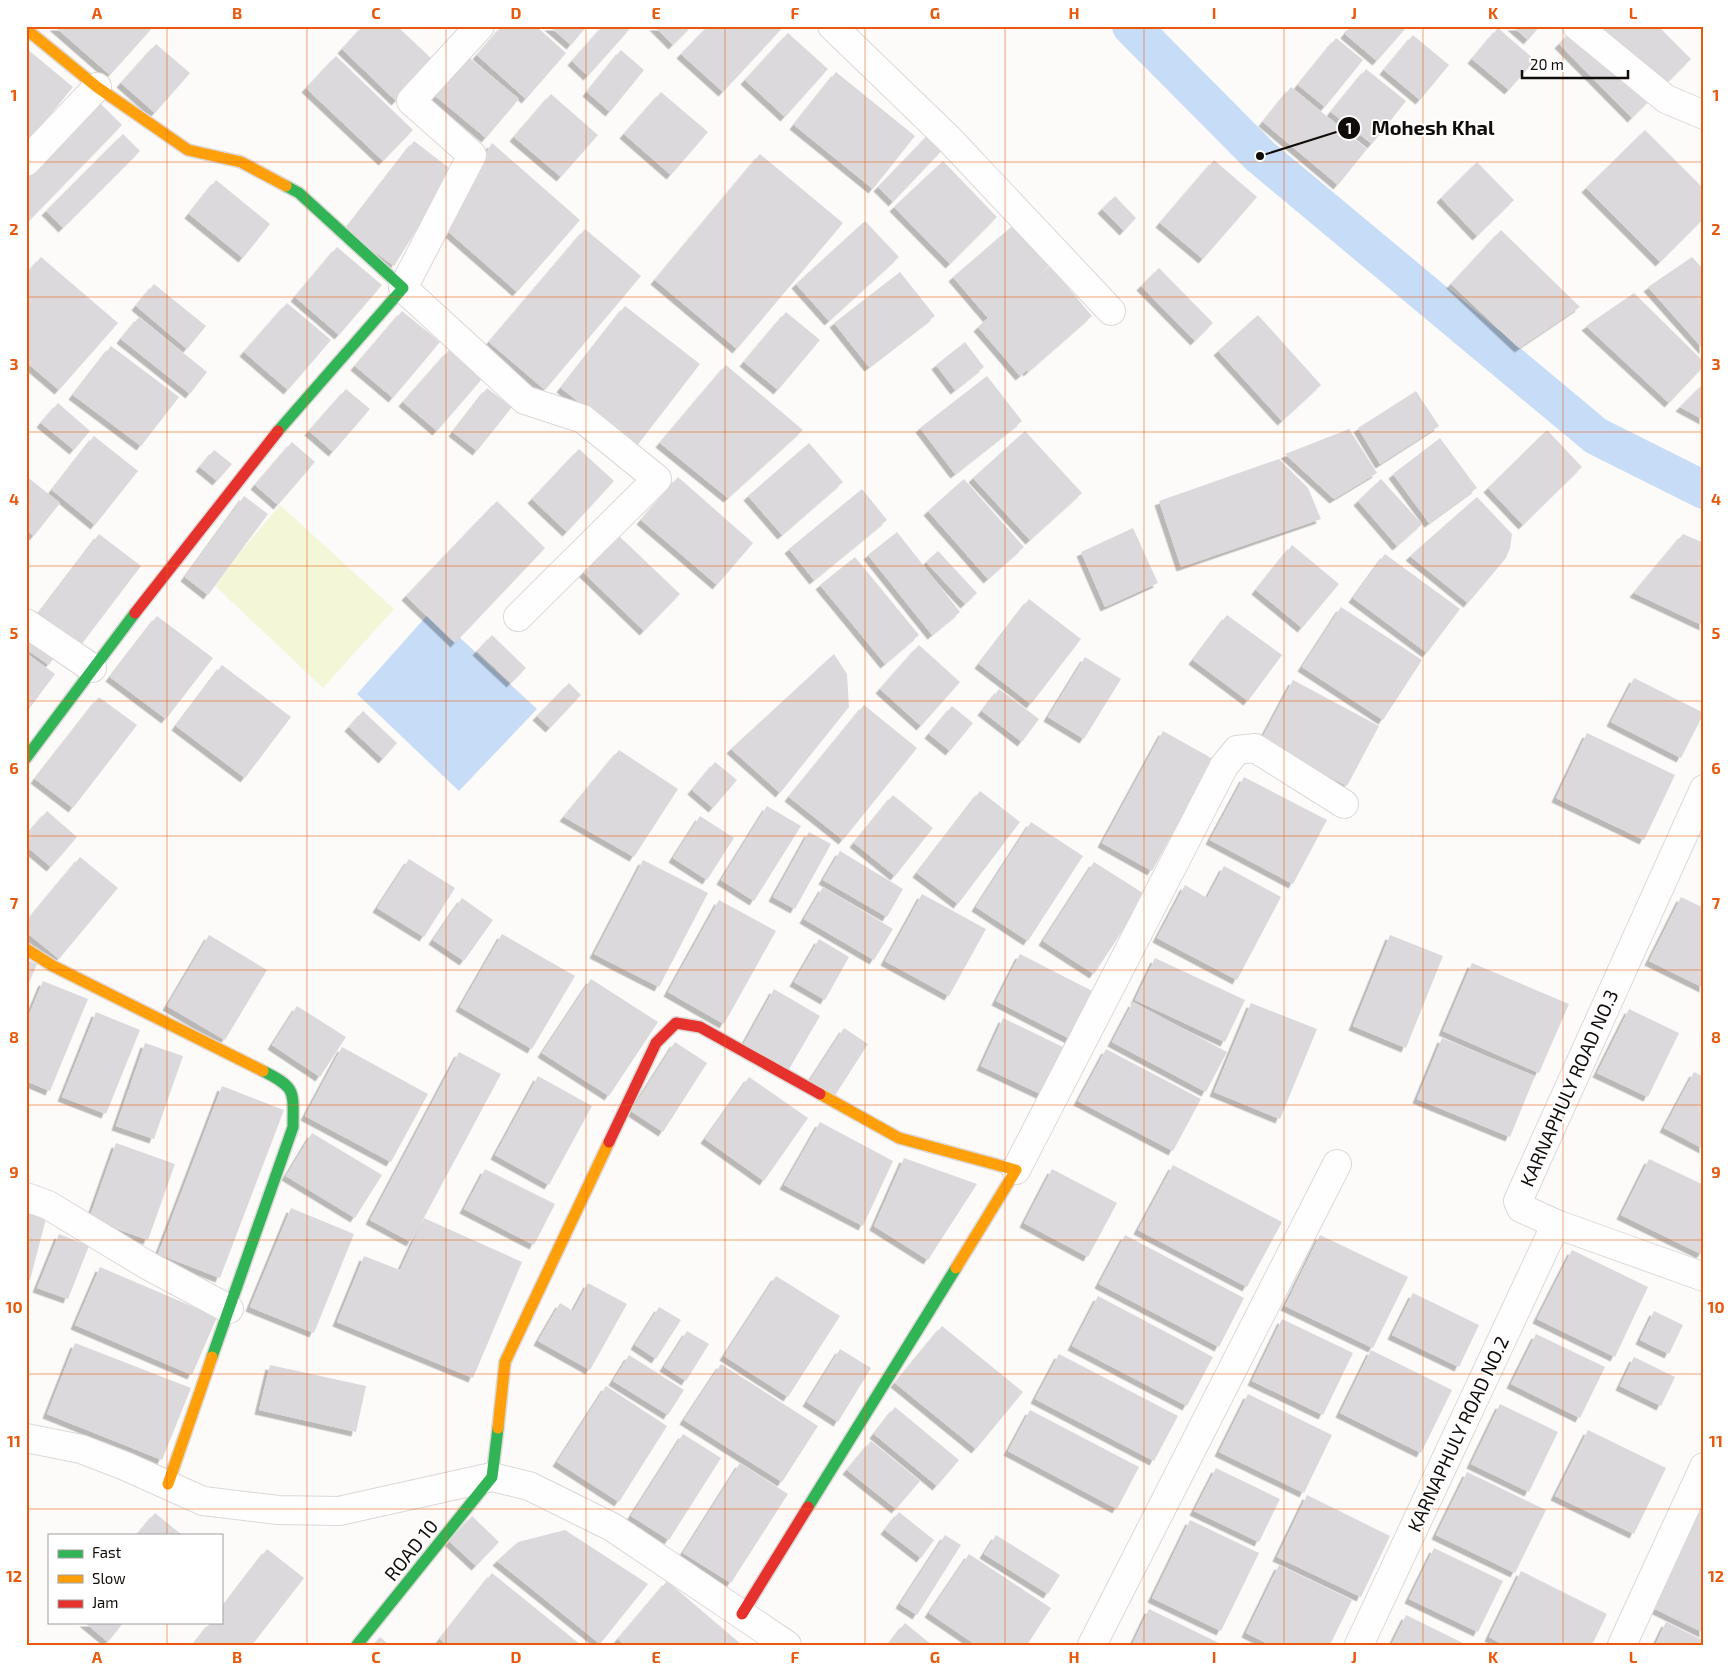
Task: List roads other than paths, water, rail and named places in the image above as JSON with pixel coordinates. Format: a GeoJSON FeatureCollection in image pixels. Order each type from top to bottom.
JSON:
{"type":"FeatureCollection","features":[{"type":"Feature","properties":{"kind":"street"},"geometry":{"type":"LineString","coordinates":[[26,758],[92,668],[285,421],[403,288],[472,154],[411,101],[480,26]]}},
{"type":"Feature","properties":{"kind":"street"},"geometry":{"type":"LineString","coordinates":[[832,26],[949,139],[1111,311]]}},
{"type":"Feature","properties":{"kind":"street"},"geometry":{"type":"LineString","coordinates":[[1577,26],[1666,99],[1704,115]]}},
{"type":"Feature","properties":{"kind":"street"},"geometry":{"type":"LineString","coordinates":[[26,29],[97,87],[188,150],[241,162],[299,193],[525,400],[583,419],[657,478],[518,617]]}},
{"type":"Feature","properties":{"kind":"street"},"geometry":{"type":"LineString","coordinates":[[26,162],[97,87]]}},
{"type":"Feature","properties":{"kind":"street"},"geometry":{"type":"LineString","coordinates":[[26,623],[92,668]]}},
{"type":"Feature","properties":{"kind":"street"},"geometry":{"type":"LineString","coordinates":[[742,1614],[1016,1170],[1224,766],[1237,750],[1255,748],[1344,804]]}},
{"type":"Feature","properties":{"kind":"street","name":"KARNAPHULY ROAD NO.3"},"geometry":{"type":"LineString","coordinates":[[1704,789],[1518,1201],[1521,1208],[1556,1224],[1704,1277]]}},
{"type":"Feature","properties":{"kind":"street"},"geometry":{"type":"LineString","coordinates":[[26,949],[53,966],[285,1082],[293,1096],[293,1127],[168,1484]]}},
{"type":"Feature","properties":{"kind":"street"},"geometry":{"type":"LineString","coordinates":[[492,1477],[505,1362],[656,1043],[676,1023],[700,1027],[900,1138],[1016,1170]]}},
{"type":"Feature","properties":{"kind":"street"},"geometry":{"type":"LineString","coordinates":[[1092,1645],[1337,1164]]}},
{"type":"Feature","properties":{"kind":"street"},"geometry":{"type":"LineString","coordinates":[[26,1197],[48,1205],[146,1265],[229,1309]]}},
{"type":"Feature","properties":{"kind":"street","name":"KARNAPHULY ROAD NO.2"},"geometry":{"type":"LineString","coordinates":[[1359,1645],[1556,1224]]}},
{"type":"Feature","properties":{"kind":"street"},"geometry":{"type":"LineString","coordinates":[[26,1438],[81,1449],[168,1484],[203,1501],[278,1510],[340,1511],[492,1477],[529,1486],[612,1527],[787,1645]]}},
{"type":"Feature","properties":{"kind":"street"},"geometry":{"type":"LineString","coordinates":[[1622,1645],[1704,1467]]}},
{"type":"Feature","properties":{"kind":"street","name":"ROAD 10"},"geometry":{"type":"LineString","coordinates":[[357,1645],[492,1477]]}},
{"type":"Feature","properties":{"kind":"water"},"geometry":{"type":"Polygon","coordinates":[[[431,611],[537,709],[459,791],[357,694],[431,611]]]}},
{"type":"Feature","properties":{"kind":"waterway"},"geometry":{"type":"LineString","coordinates":[[1131,26],[1260,156],[1596,436],[1704,490]]}},
{"type":"Feature","properties":{"kind":"place","name":"Mohesh Khal"},"geometry":{"type":"Point","coordinates":[1260,156]}}]}
